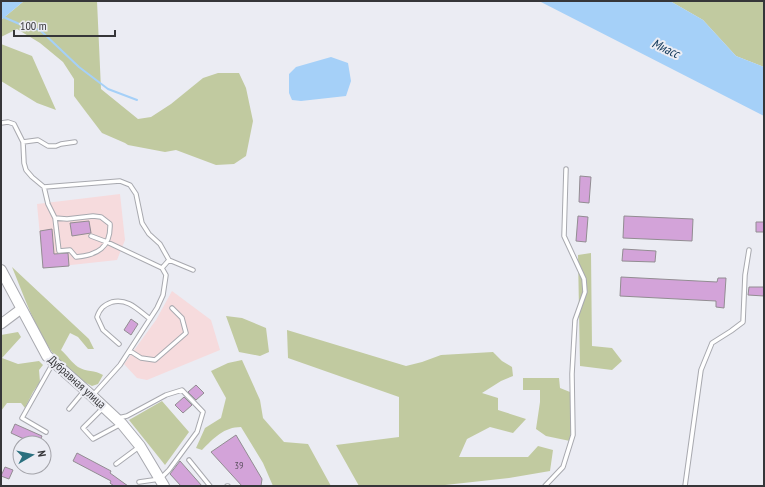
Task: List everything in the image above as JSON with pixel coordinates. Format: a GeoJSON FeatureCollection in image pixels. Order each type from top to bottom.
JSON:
{"type":"FeatureCollection","features":[{"type":"Feature","properties":{"kind":"main road","name":"Дубравная улица"},"geometry":{"type":"LineString","coordinates":[[1,270],[44,352],[53,362],[119,421],[140,446],[162,482]]}},
{"type":"Feature","properties":{"kind":"street"},"geometry":{"type":"LineString","coordinates":[[1,324],[21,309]]}},
{"type":"Feature","properties":{"kind":"lane"},"geometry":{"type":"LineString","coordinates":[[1,123],[8,122],[14,124],[23,142],[24,163],[26,170],[32,178],[44,187],[48,204],[55,218],[59,251],[70,250],[76,257],[94,254],[107,242],[111,235],[110,224],[101,217],[93,216],[67,219],[55,218]]}},
{"type":"Feature","properties":{"kind":"lane"},"geometry":{"type":"LineString","coordinates":[[23,142],[38,140],[48,146],[75,142]]}},
{"type":"Feature","properties":{"kind":"lane"},"geometry":{"type":"LineString","coordinates":[[545,486],[564,467],[573,435],[572,374],[575,320],[585,292],[584,279],[564,236],[566,169]]}},
{"type":"Feature","properties":{"kind":"lane"},"geometry":{"type":"LineString","coordinates":[[44,187],[120,181],[130,185],[136,194],[142,223],[149,234],[160,244],[169,260],[193,270]]}},
{"type":"Feature","properties":{"kind":"lane"},"geometry":{"type":"LineString","coordinates":[[69,409],[120,365],[150,319],[163,295],[166,275],[162,268],[91,236]]}},
{"type":"Feature","properties":{"kind":"lane"},"geometry":{"type":"LineString","coordinates":[[685,486],[701,370],[712,343],[743,322],[745,275],[749,250]]}},
{"type":"Feature","properties":{"kind":"lane"},"geometry":{"type":"LineString","coordinates":[[162,268],[169,260]]}},
{"type":"Feature","properties":{"kind":"lane"},"geometry":{"type":"LineString","coordinates":[[119,344],[103,330],[97,317],[100,310],[106,304],[120,300],[133,305],[150,319]]}},
{"type":"Feature","properties":{"kind":"lane"},"geometry":{"type":"LineString","coordinates":[[130,350],[141,358],[155,360],[186,333],[182,318],[172,308]]}},
{"type":"Feature","properties":{"kind":"lane"},"geometry":{"type":"LineString","coordinates":[[46,432],[22,418],[53,362]]}},
{"type":"Feature","properties":{"kind":"lane"},"geometry":{"type":"LineString","coordinates":[[104,407],[83,428],[93,440],[127,416],[166,395],[182,390],[203,412],[197,432],[162,482],[139,482]]}},
{"type":"Feature","properties":{"kind":"lane"},"geometry":{"type":"LineString","coordinates":[[116,464],[140,446]]}},
{"type":"Feature","properties":{"kind":"lane"},"geometry":{"type":"LineString","coordinates":[[189,460],[210,486]]}},
{"type":"Feature","properties":{"kind":"shaded area"},"geometry":{"type":"Polygon","coordinates":[[[120,194],[125,240],[117,260],[43,268],[37,204],[120,194]]]}},
{"type":"Feature","properties":{"kind":"shaded area"},"geometry":{"type":"Polygon","coordinates":[[[172,291],[211,320],[220,350],[147,380],[137,378],[124,364],[156,320],[172,291]]]}},
{"type":"Feature","properties":{"kind":"green space"},"geometry":{"type":"Polygon","coordinates":[[[24,1],[97,1],[101,89],[138,119],[151,117],[171,104],[203,78],[218,73],[239,73],[246,88],[253,121],[246,156],[234,164],[216,165],[176,150],[165,152],[128,145],[102,133],[74,96],[74,79],[63,62],[40,43],[17,29],[1,37],[1,20],[24,1]]]}},
{"type":"Feature","properties":{"kind":"green space"},"geometry":{"type":"Polygon","coordinates":[[[670,1],[764,1],[764,67],[736,56],[703,20],[670,1]]]}},
{"type":"Feature","properties":{"kind":"green space"},"geometry":{"type":"Polygon","coordinates":[[[1,44],[32,56],[56,110],[37,103],[1,81],[1,44]]]}},
{"type":"Feature","properties":{"kind":"green space"},"geometry":{"type":"Polygon","coordinates":[[[591,253],[592,346],[612,348],[622,361],[612,370],[580,366],[578,255],[591,253]]]}},
{"type":"Feature","properties":{"kind":"green space"},"geometry":{"type":"Polygon","coordinates":[[[12,267],[89,339],[94,349],[88,349],[78,337],[70,333],[61,350],[78,367],[103,375],[98,384],[92,386],[76,377],[51,351],[33,318],[12,267]]]}},
{"type":"Feature","properties":{"kind":"green space"},"geometry":{"type":"Polygon","coordinates":[[[226,316],[242,318],[266,328],[269,352],[260,356],[239,352],[226,316]]]}},
{"type":"Feature","properties":{"kind":"green space"},"geometry":{"type":"Polygon","coordinates":[[[287,330],[406,366],[441,355],[493,352],[502,361],[512,367],[513,376],[501,381],[482,393],[498,398],[498,410],[526,419],[513,433],[490,427],[467,439],[459,457],[528,457],[538,446],[553,450],[550,471],[509,478],[436,486],[359,486],[336,445],[399,437],[399,397],[288,358],[287,330]]]}},
{"type":"Feature","properties":{"kind":"green space"},"geometry":{"type":"Polygon","coordinates":[[[18,332],[21,337],[2,358],[18,364],[39,361],[43,365],[39,370],[40,382],[25,408],[21,403],[7,403],[1,411],[1,335],[18,332]]]}},
{"type":"Feature","properties":{"kind":"green space"},"geometry":{"type":"Polygon","coordinates":[[[242,360],[260,400],[263,418],[284,442],[308,444],[331,486],[273,486],[263,463],[241,427],[235,427],[224,431],[215,437],[202,450],[196,448],[205,428],[221,418],[226,398],[211,371],[228,363],[242,360]]]}},
{"type":"Feature","properties":{"kind":"green space"},"geometry":{"type":"Polygon","coordinates":[[[523,378],[559,378],[560,388],[575,394],[570,441],[546,436],[536,429],[540,402],[540,390],[523,390],[523,378]]]}},
{"type":"Feature","properties":{"kind":"green space"},"geometry":{"type":"Polygon","coordinates":[[[162,401],[189,432],[165,465],[129,420],[162,401]]]}},
{"type":"Feature","properties":{"kind":"water"},"geometry":{"type":"Polygon","coordinates":[[[1,1],[24,1],[1,20],[1,1]]]}},
{"type":"Feature","properties":{"kind":"water","name":"Миасс"},"geometry":{"type":"Polygon","coordinates":[[[539,1],[670,1],[703,20],[736,56],[764,67],[764,116],[539,1]]]}},
{"type":"Feature","properties":{"kind":"water"},"geometry":{"type":"Polygon","coordinates":[[[331,57],[348,63],[351,81],[346,96],[301,101],[292,100],[289,93],[289,74],[296,67],[331,57]]]}},
{"type":"Feature","properties":{"kind":"building"},"geometry":{"type":"Polygon","coordinates":[[[580,176],[591,177],[589,203],[579,202],[580,176]]]}},
{"type":"Feature","properties":{"kind":"building"},"geometry":{"type":"Polygon","coordinates":[[[578,216],[588,217],[586,242],[576,241],[578,216]]]}},
{"type":"Feature","properties":{"kind":"building"},"geometry":{"type":"Polygon","coordinates":[[[624,216],[693,219],[692,241],[623,238],[624,216]]]}},
{"type":"Feature","properties":{"kind":"building"},"geometry":{"type":"Polygon","coordinates":[[[89,221],[91,233],[72,236],[70,223],[89,221]]]}},
{"type":"Feature","properties":{"kind":"building"},"geometry":{"type":"Polygon","coordinates":[[[756,222],[764,222],[764,232],[756,232],[756,222]]]}},
{"type":"Feature","properties":{"kind":"building"},"geometry":{"type":"Polygon","coordinates":[[[52,229],[54,254],[68,253],[69,266],[43,268],[40,231],[52,229]]]}},
{"type":"Feature","properties":{"kind":"building"},"geometry":{"type":"Polygon","coordinates":[[[623,249],[656,251],[655,262],[622,261],[623,249]]]}},
{"type":"Feature","properties":{"kind":"building"},"geometry":{"type":"Polygon","coordinates":[[[621,277],[717,282],[718,278],[726,278],[724,308],[716,307],[716,301],[620,296],[621,277]]]}},
{"type":"Feature","properties":{"kind":"building"},"geometry":{"type":"Polygon","coordinates":[[[749,287],[764,287],[764,296],[748,295],[749,287]]]}},
{"type":"Feature","properties":{"kind":"building"},"geometry":{"type":"Polygon","coordinates":[[[131,319],[138,324],[131,335],[124,330],[131,319]]]}},
{"type":"Feature","properties":{"kind":"building"},"geometry":{"type":"Polygon","coordinates":[[[196,385],[204,393],[196,400],[188,392],[196,385]]]}},
{"type":"Feature","properties":{"kind":"building"},"geometry":{"type":"Polygon","coordinates":[[[184,397],[192,405],[183,413],[175,405],[184,397]]]}},
{"type":"Feature","properties":{"kind":"building"},"geometry":{"type":"Polygon","coordinates":[[[15,424],[40,435],[15,435],[11,433],[15,424]]]}},
{"type":"Feature","properties":{"kind":"building"},"geometry":{"type":"Polygon","coordinates":[[[236,435],[262,479],[261,486],[242,486],[211,452],[236,435]]]}},
{"type":"Feature","properties":{"kind":"building"},"geometry":{"type":"Polygon","coordinates":[[[77,453],[111,471],[110,473],[128,486],[114,486],[110,483],[111,481],[73,461],[77,453]]]}},
{"type":"Feature","properties":{"kind":"building"},"geometry":{"type":"Polygon","coordinates":[[[180,461],[202,486],[181,486],[170,474],[180,461]]]}},
{"type":"Feature","properties":{"kind":"building"},"geometry":{"type":"Polygon","coordinates":[[[5,467],[12,470],[9,479],[1,476],[5,467]]]}},
{"type":"Feature","properties":{"kind":"waterway"},"geometry":{"type":"LineString","coordinates":[[1,16],[24,26],[40,30],[79,67],[108,89],[137,100]]}}]}
